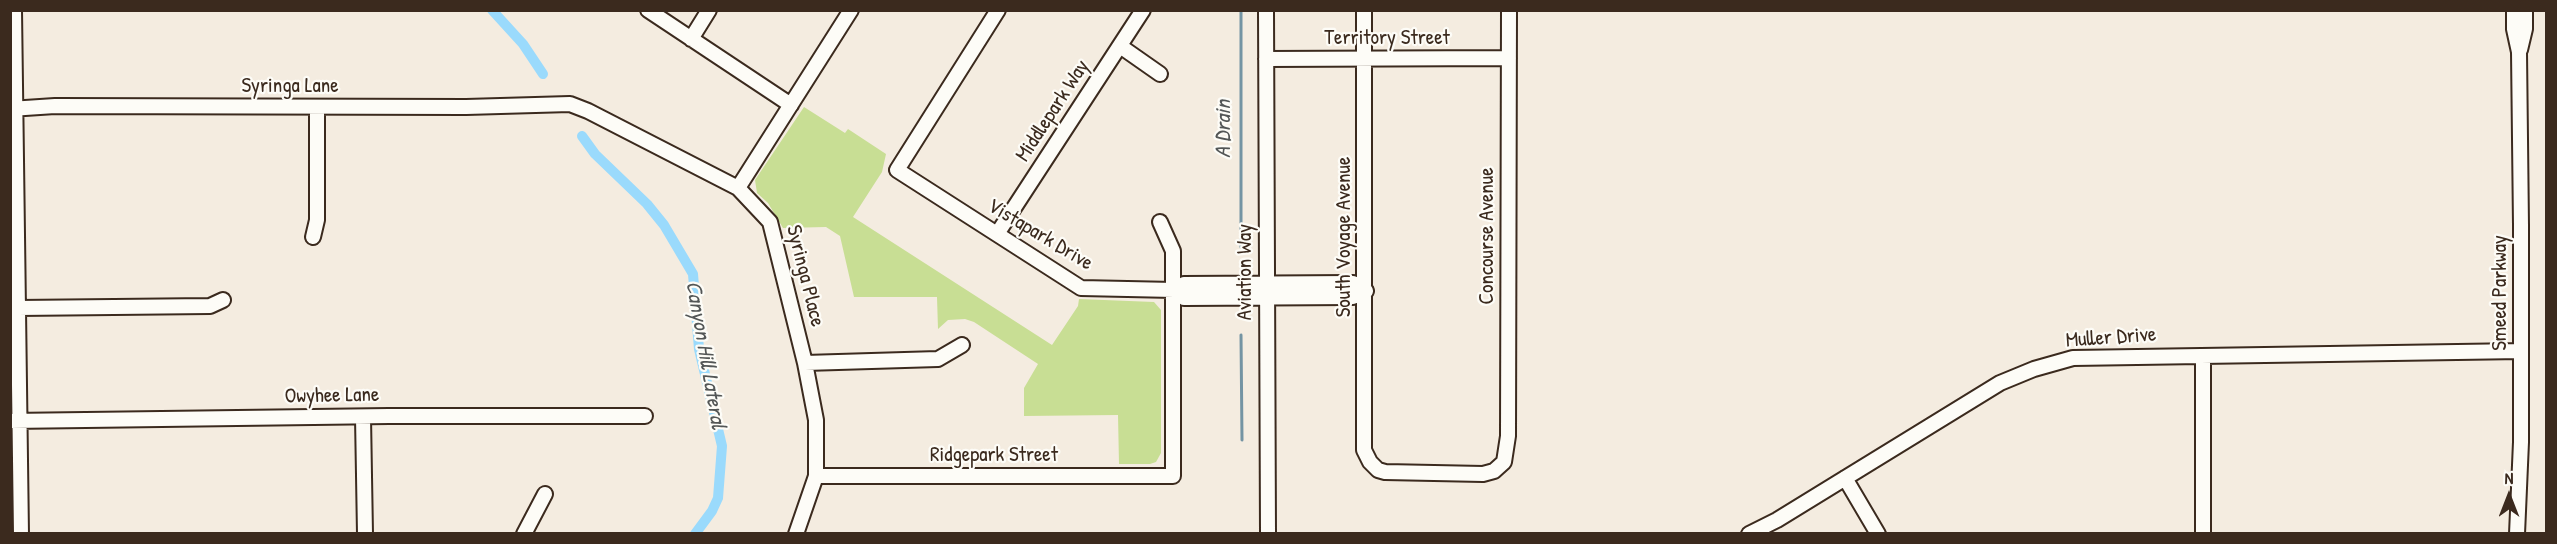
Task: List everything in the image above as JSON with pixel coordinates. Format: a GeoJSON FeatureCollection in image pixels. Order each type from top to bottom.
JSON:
{"type":"FeatureCollection","features":[{"type":"Feature","properties":{"kind":"street"},"geometry":{"type":"LineString","coordinates":[[14,10],[13,109],[18,308],[15,421],[21,534]]}},
{"type":"Feature","properties":{"kind":"street"},"geometry":{"type":"LineString","coordinates":[[648,10],[791,105]]}},
{"type":"Feature","properties":{"kind":"street"},"geometry":{"type":"LineString","coordinates":[[691,39],[709,10]]}},
{"type":"Feature","properties":{"kind":"street"},"geometry":{"type":"LineString","coordinates":[[738,188],[851,10]]}},
{"type":"Feature","properties":{"kind":"street","name":"Vistapark Drive"},"geometry":{"type":"LineString","coordinates":[[998,10],[897,170],[1081,288],[1174,290],[1184,284],[1353,283],[1366,291]]}},
{"type":"Feature","properties":{"kind":"street","name":"Middlepark Way"},"geometry":{"type":"LineString","coordinates":[[997,234],[1143,10]]}},
{"type":"Feature","properties":{"kind":"street","name":"Aviation Way"},"geometry":{"type":"LineString","coordinates":[[1266,10],[1268,534]]}},
{"type":"Feature","properties":{"kind":"street","name":"South Voyage Avenue"},"geometry":{"type":"LineString","coordinates":[[1364,10],[1366,291],[1363,434],[1364,450],[1370,462]]}},
{"type":"Feature","properties":{"kind":"street","name":"Concourse Avenue"},"geometry":{"type":"LineString","coordinates":[[1370,462],[1378,470],[1385,472],[1471,474],[1494,471],[1504,462],[1508,436],[1509,10]]}},
{"type":"Feature","properties":{"kind":"street","name":"Smeed Parkway"},"geometry":{"type":"LineString","coordinates":[[2514,10],[2514,29],[2519,52],[2521,351],[2517,534]]}},
{"type":"Feature","properties":{"kind":"street","name":"Smeed Parkway"},"geometry":{"type":"LineString","coordinates":[[2519,52],[2525,29],[2525,10]]}},
{"type":"Feature","properties":{"kind":"street"},"geometry":{"type":"LineString","coordinates":[[1120,46],[1160,74]]}},
{"type":"Feature","properties":{"kind":"street","name":"Territory Street"},"geometry":{"type":"LineString","coordinates":[[1266,59],[1509,58]]}},
{"type":"Feature","properties":{"kind":"street","name":"Syringa Lane"},"geometry":{"type":"LineString","coordinates":[[13,109],[55,106],[466,107],[570,104]]}},
{"type":"Feature","properties":{"kind":"street","name":"Syringa Place"},"geometry":{"type":"LineString","coordinates":[[570,104],[738,188],[770,222],[805,363],[816,420],[816,476],[796,534]]}},
{"type":"Feature","properties":{"kind":"street"},"geometry":{"type":"LineString","coordinates":[[313,237],[317,220],[317,107]]}},
{"type":"Feature","properties":{"kind":"street"},"geometry":{"type":"LineString","coordinates":[[1160,222],[1173,251],[1174,290]]}},
{"type":"Feature","properties":{"kind":"street","name":"Vistapark Drive"},"geometry":{"type":"LineString","coordinates":[[1174,290],[1185,298],[1353,297],[1366,291]]}},
{"type":"Feature","properties":{"kind":"street","name":"Ridgepark Street"},"geometry":{"type":"LineString","coordinates":[[816,476],[1173,476],[1174,290]]}},
{"type":"Feature","properties":{"kind":"street"},"geometry":{"type":"LineString","coordinates":[[18,308],[210,306],[223,300]]}},
{"type":"Feature","properties":{"kind":"street"},"geometry":{"type":"LineString","coordinates":[[805,363],[938,359],[962,345]]}},
{"type":"Feature","properties":{"kind":"street","name":"Muller Drive"},"geometry":{"type":"LineString","coordinates":[[1749,534],[1777,520],[2000,383],[2034,369],[2073,358],[2521,351]]}},
{"type":"Feature","properties":{"kind":"street"},"geometry":{"type":"LineString","coordinates":[[2203,356],[2203,534]]}},
{"type":"Feature","properties":{"kind":"street","name":"Owyhee Lane"},"geometry":{"type":"LineString","coordinates":[[15,421],[645,416]]}},
{"type":"Feature","properties":{"kind":"street"},"geometry":{"type":"LineString","coordinates":[[363,417],[365,534]]}},
{"type":"Feature","properties":{"kind":"street"},"geometry":{"type":"LineString","coordinates":[[1845,478],[1878,534]]}},
{"type":"Feature","properties":{"kind":"street"},"geometry":{"type":"LineString","coordinates":[[524,534],[545,494]]}},
{"type":"Feature","properties":{"kind":"green space"},"geometry":{"type":"Polygon","coordinates":[[[804,107],[845,133],[848,129],[886,154],[882,172],[853,217],[1052,345],[1078,306],[1079,299],[1154,302],[1161,310],[1161,453],[1156,462],[1119,464],[1118,415],[1024,416],[1024,388],[1038,364],[974,322],[965,319],[948,320],[938,329],[937,297],[854,297],[840,236],[826,227],[783,228],[768,203],[757,193],[755,180],[804,107]]]}},
{"type":"Feature","properties":{"kind":"waterway","name":"Canyon Hill Lateral"},"geometry":{"type":"LineString","coordinates":[[492,10],[523,44],[543,74]]}},
{"type":"Feature","properties":{"kind":"waterway","name":"A Drain"},"geometry":{"type":"LineString","coordinates":[[1241,10],[1241,247]]}},
{"type":"Feature","properties":{"kind":"waterway","name":"Canyon Hill Lateral"},"geometry":{"type":"LineString","coordinates":[[582,136],[595,154],[647,204],[664,225],[693,274],[699,349],[722,446],[718,498],[712,511],[695,534]]}},
{"type":"Feature","properties":{"kind":"waterway","name":"A Drain"},"geometry":{"type":"LineString","coordinates":[[1241,335],[1242,440]]}}]}
